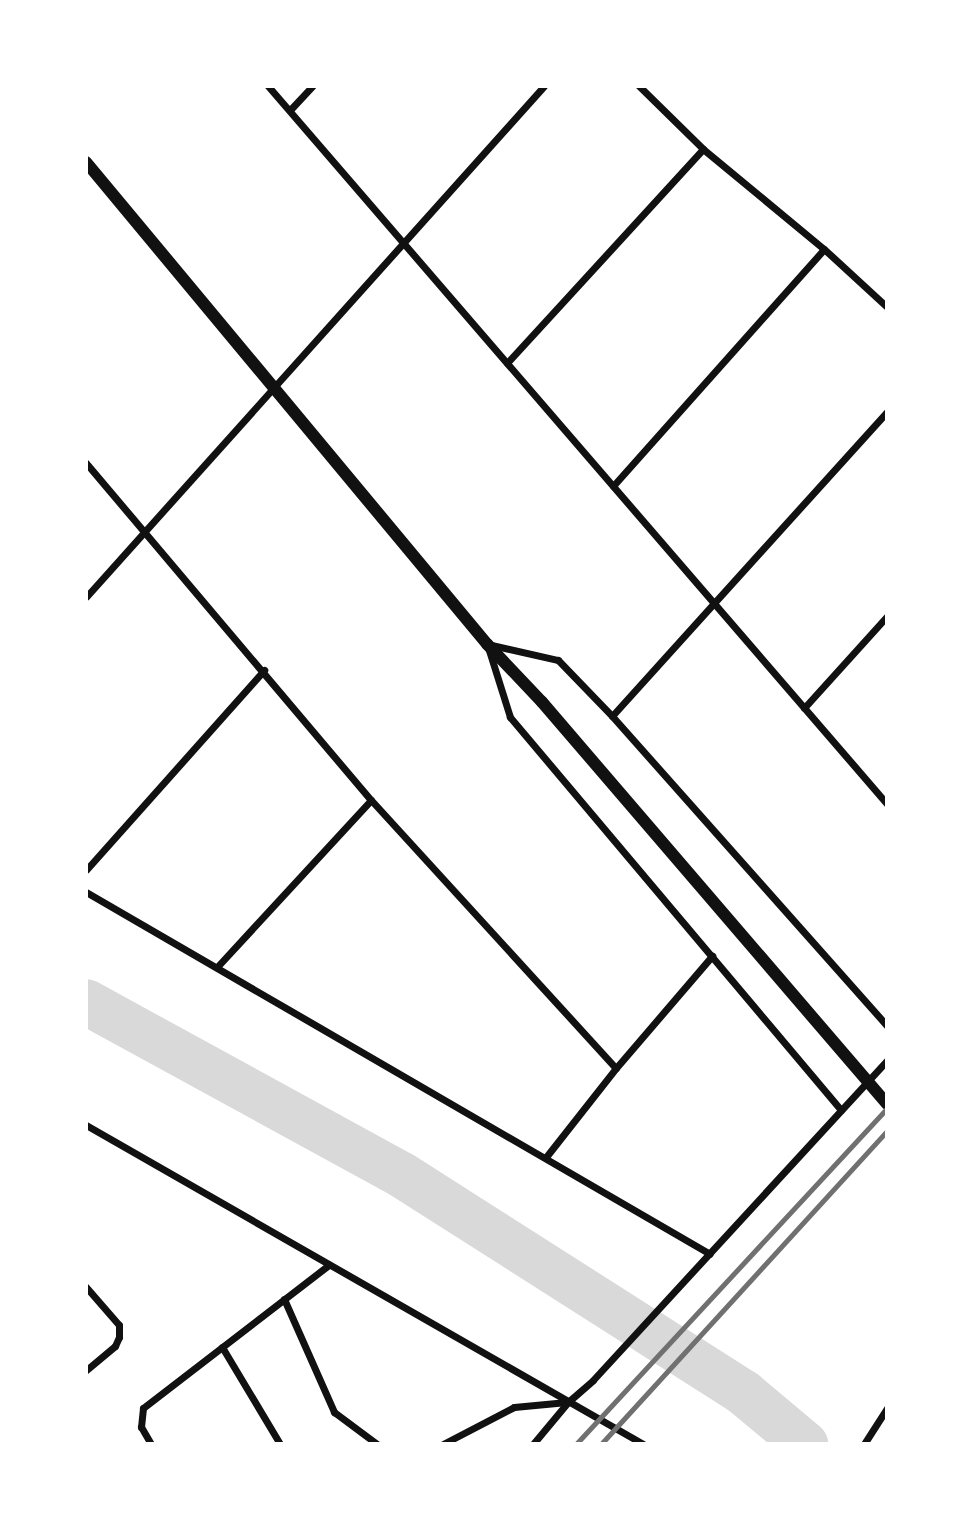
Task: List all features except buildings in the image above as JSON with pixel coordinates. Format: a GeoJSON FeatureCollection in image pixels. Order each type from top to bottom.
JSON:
{"type":"FeatureCollection","features":[{"type":"Feature","properties":{"kind":"street"},"geometry":{"type":"LineString","coordinates":[[268,86],[887,804]]}},
{"type":"Feature","properties":{"kind":"street"},"geometry":{"type":"LineString","coordinates":[[289,110],[312,86]]}},
{"type":"Feature","properties":{"kind":"street"},"geometry":{"type":"LineString","coordinates":[[86,597],[544,86]]}},
{"type":"Feature","properties":{"kind":"street"},"geometry":{"type":"LineString","coordinates":[[639,86],[703,149],[824,248],[887,307]]}},
{"type":"Feature","properties":{"kind":"street"},"geometry":{"type":"LineString","coordinates":[[507,363],[703,149]]}},
{"type":"Feature","properties":{"kind":"street"},"geometry":{"type":"LineString","coordinates":[[86,162],[487,644],[541,702],[887,1104]]}},
{"type":"Feature","properties":{"kind":"street"},"geometry":{"type":"LineString","coordinates":[[613,486],[824,248]]}},
{"type":"Feature","properties":{"kind":"street"},"geometry":{"type":"LineString","coordinates":[[612,716],[887,412]]}},
{"type":"Feature","properties":{"kind":"street"},"geometry":{"type":"LineString","coordinates":[[86,463],[264,670],[371,800],[616,1068]]}},
{"type":"Feature","properties":{"kind":"street"},"geometry":{"type":"LineString","coordinates":[[804,708],[887,616]]}},
{"type":"Feature","properties":{"kind":"street"},"geometry":{"type":"LineString","coordinates":[[487,644],[558,660],[612,716],[887,1026]]}},
{"type":"Feature","properties":{"kind":"street"},"geometry":{"type":"LineString","coordinates":[[487,644],[510,718],[841,1110]]}},
{"type":"Feature","properties":{"kind":"street"},"geometry":{"type":"LineString","coordinates":[[86,870],[264,670]]}},
{"type":"Feature","properties":{"kind":"street"},"geometry":{"type":"LineString","coordinates":[[217,967],[371,800]]}},
{"type":"Feature","properties":{"kind":"street"},"geometry":{"type":"LineString","coordinates":[[86,892],[710,1254]]}},
{"type":"Feature","properties":{"kind":"street"},"geometry":{"type":"LineString","coordinates":[[546,1157],[616,1068],[712,956]]}},
{"type":"Feature","properties":{"kind":"street"},"geometry":{"type":"LineString","coordinates":[[533,1444],[568,1402],[593,1380],[887,1059]]}},
{"type":"Feature","properties":{"kind":"street"},"geometry":{"type":"LineString","coordinates":[[86,1125],[643,1444]]}},
{"type":"Feature","properties":{"kind":"street"},"geometry":{"type":"LineString","coordinates":[[151,1444],[141,1427],[143,1408],[329,1265]]}},
{"type":"Feature","properties":{"kind":"street"},"geometry":{"type":"LineString","coordinates":[[86,1287],[119,1325],[120,1337],[116,1346],[86,1370]]}},
{"type":"Feature","properties":{"kind":"street"},"geometry":{"type":"LineString","coordinates":[[284,1300],[334,1412],[377,1444]]}},
{"type":"Feature","properties":{"kind":"street"},"geometry":{"type":"LineString","coordinates":[[222,1347],[280,1444]]}},
{"type":"Feature","properties":{"kind":"street"},"geometry":{"type":"LineString","coordinates":[[443,1444],[514,1407],[568,1402]]}},
{"type":"Feature","properties":{"kind":"street"},"geometry":{"type":"LineString","coordinates":[[864,1444],[887,1408]]}},
{"type":"Feature","properties":{"kind":"waterway"},"geometry":{"type":"LineString","coordinates":[[86,1002],[402,1175],[744,1393],[805,1444]]}},
{"type":"Feature","properties":{"kind":"railway"},"geometry":{"type":"LineString","coordinates":[[576,1444],[887,1108]]}},
{"type":"Feature","properties":{"kind":"railway"},"geometry":{"type":"LineString","coordinates":[[601,1444],[887,1131]]}}]}
